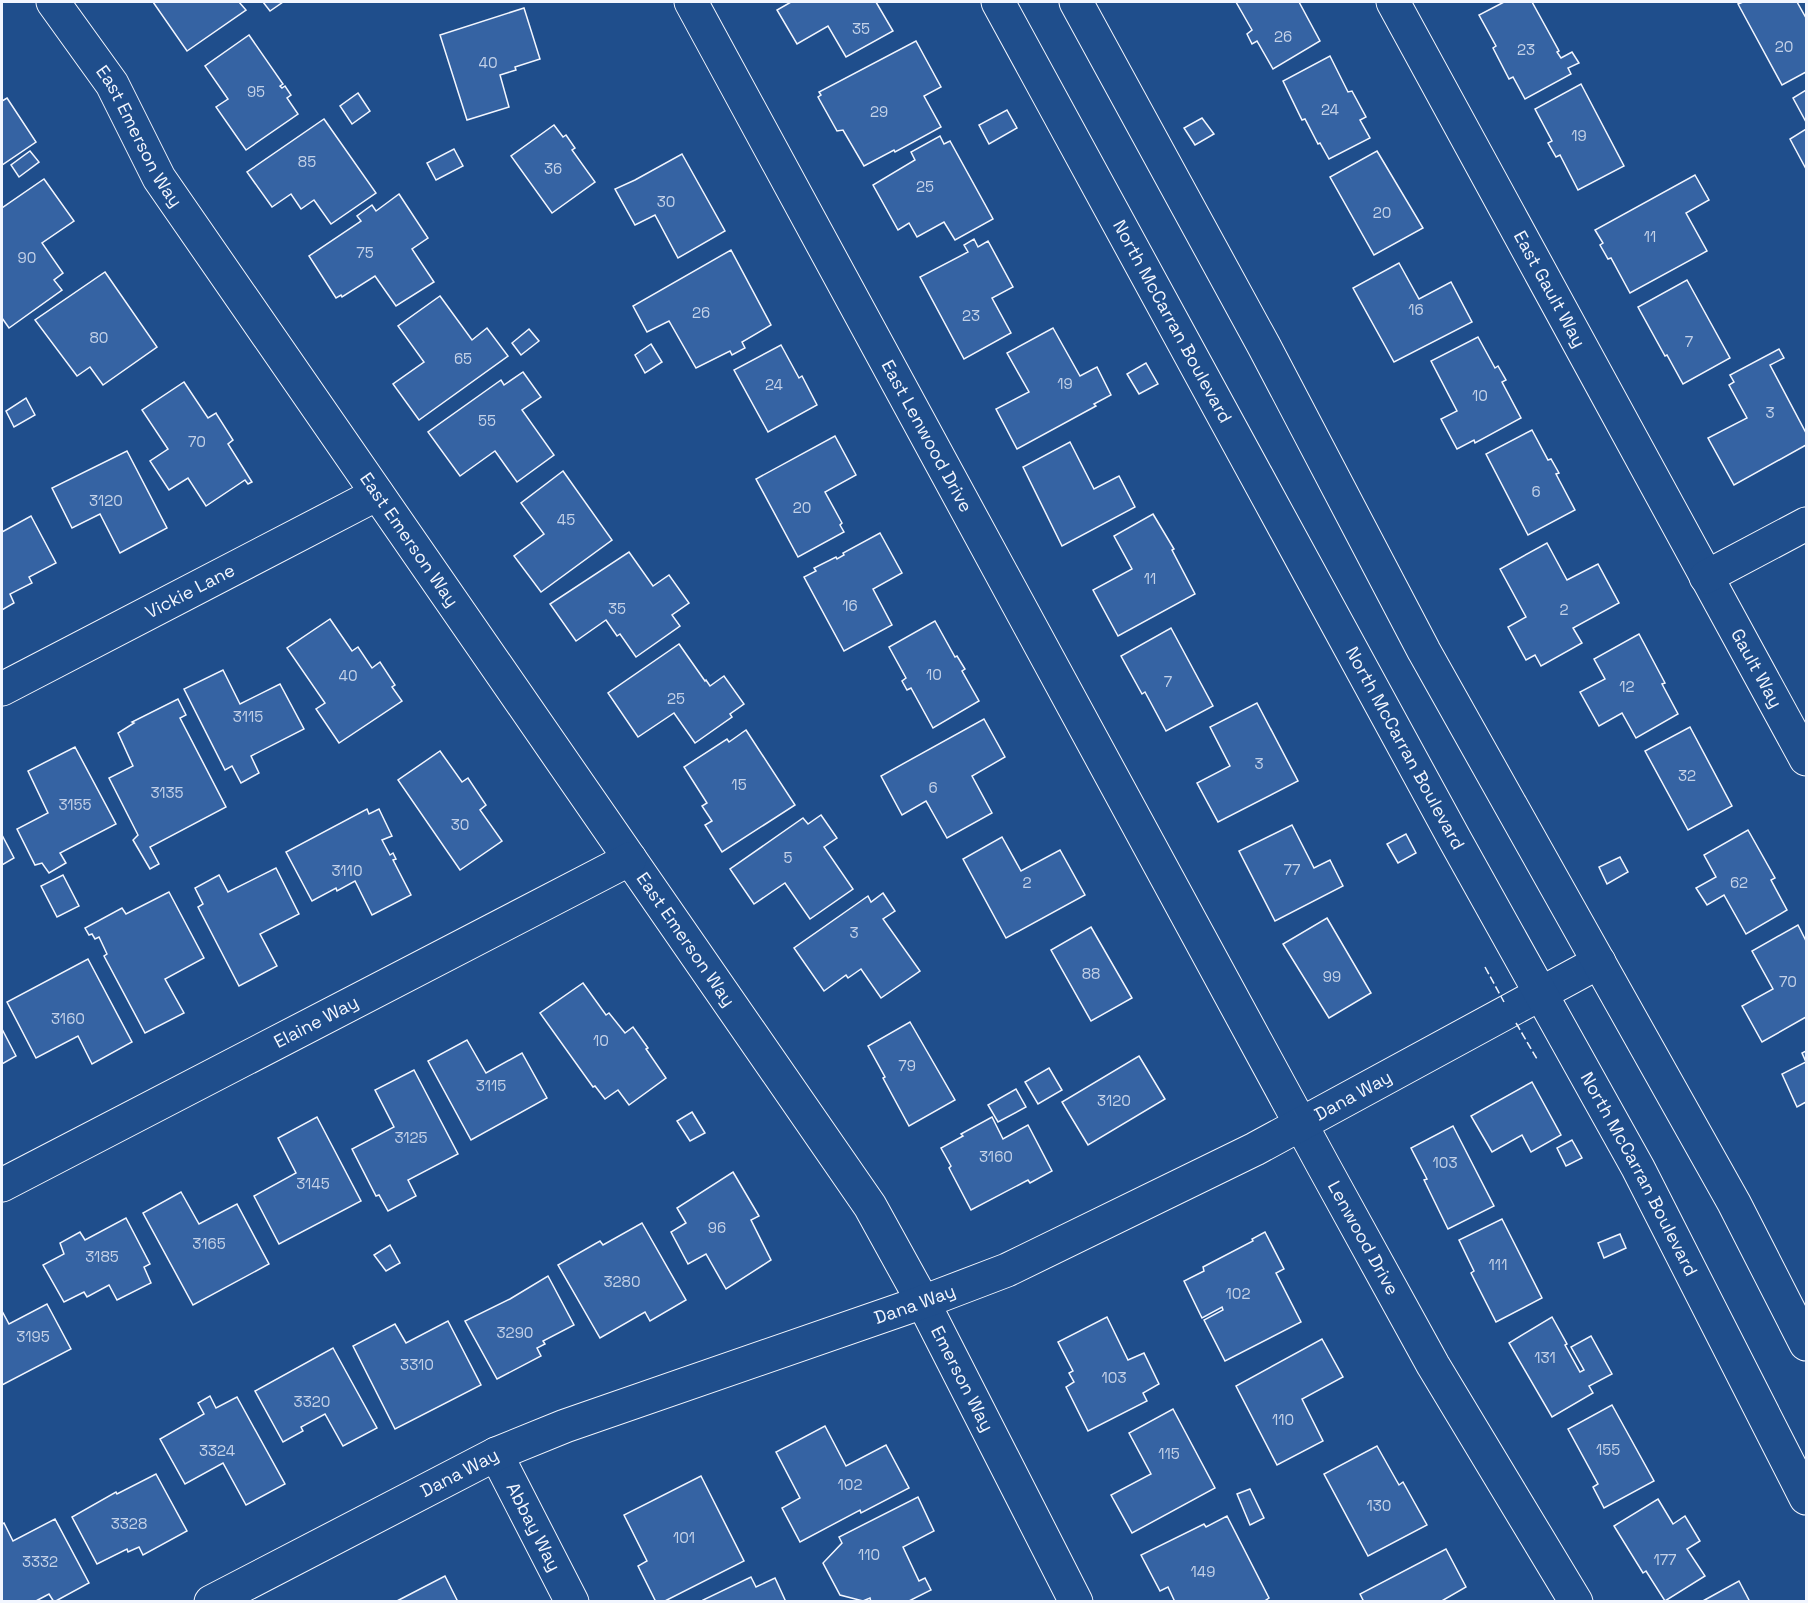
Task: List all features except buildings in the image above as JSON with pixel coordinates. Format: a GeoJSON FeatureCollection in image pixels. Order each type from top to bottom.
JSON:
{"type":"FeatureCollection","features":[{"type":"Feature","properties":{"kind":"street","name":"East Emerson Way"},"geometry":{"type":"LineString","coordinates":[[52,2],[112,84],[159,178],[778,1072]]}},
{"type":"Feature","properties":{"kind":"street","name":"East Lenwood Drive"},"geometry":{"type":"LineString","coordinates":[[691,2],[1162,870]]}},
{"type":"Feature","properties":{"kind":"street","name":"North McCarran Boulevard"},"geometry":{"type":"LineString","coordinates":[[998,2],[1454,838],[1638,1168],[1806,1498]]}},
{"type":"Feature","properties":{"kind":"street"},"geometry":{"type":"LineString","coordinates":[[1076,2],[1264,346],[1424,651],[1734,1203],[1806,1344]]}},
{"type":"Feature","properties":{"kind":"street","name":"East Gault Way"},"geometry":{"type":"LineString","coordinates":[[1393,2],[1706,577]]}},
{"type":"Feature","properties":{"kind":"street","name":"Vickie Lane"},"geometry":{"type":"LineString","coordinates":[[2,689],[377,494]]}},
{"type":"Feature","properties":{"kind":"street"},"geometry":{"type":"LineString","coordinates":[[1706,577],[1806,524]]}},
{"type":"Feature","properties":{"kind":"street","name":"Gault Way"},"geometry":{"type":"LineString","coordinates":[[1706,577],[1806,759]]}},
{"type":"Feature","properties":{"kind":"street","name":"Elaine Way"},"geometry":{"type":"LineString","coordinates":[[2,1185],[630,859]]}},
{"type":"Feature","properties":{"kind":"street","name":"Lenwood Drive"},"geometry":{"type":"LineString","coordinates":[[1162,870],[1433,1365],[1576,1602]]}},
{"type":"Feature","properties":{"kind":"street","name":"Dana Way"},"geometry":{"type":"LineString","coordinates":[[211,1602],[496,1454],[565,1426],[923,1302],[1007,1270],[1301,1125],[1599,962]]}},
{"type":"Feature","properties":{"kind":"street","name":"Emerson Way"},"geometry":{"type":"LineString","coordinates":[[778,1072],[870,1206],[923,1302],[1076,1602]]}},
{"type":"Feature","properties":{"kind":"street","name":"Abbay Way"},"geometry":{"type":"LineString","coordinates":[[496,1454],[572,1602]]}},
{"type":"Feature","properties":{"kind":"fence"},"geometry":{"type":"LineString","coordinates":[[1485,967],[1504,1002]]}},
{"type":"Feature","properties":{"kind":"fence"},"geometry":{"type":"LineString","coordinates":[[1516,1023],[1537,1059]]}}]}
